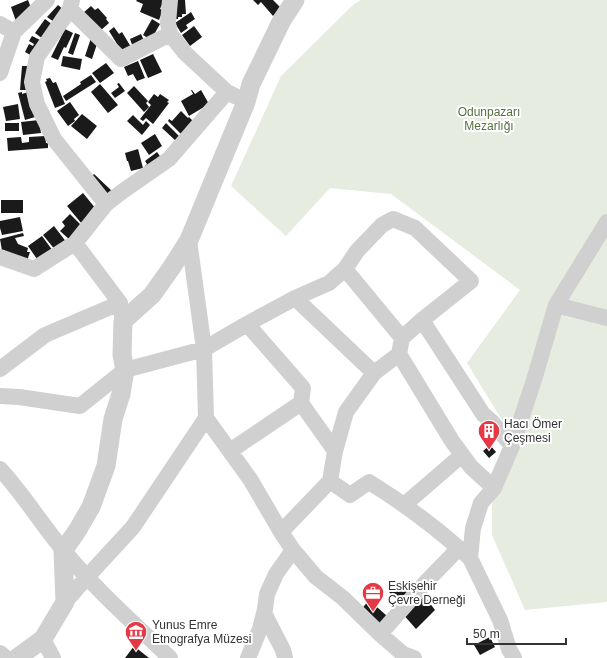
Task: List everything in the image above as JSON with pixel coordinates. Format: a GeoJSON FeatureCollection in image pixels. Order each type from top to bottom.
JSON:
{"type":"FeatureCollection","features":[{"type":"Feature","properties":{"kind":"street"},"geometry":{"type":"LineString","coordinates":[[0,74],[14,32],[47,0]]}},
{"type":"Feature","properties":{"kind":"street"},"geometry":{"type":"LineString","coordinates":[[170,0],[168,22],[170,34],[185,53],[227,92],[246,102]]}},
{"type":"Feature","properties":{"kind":"street"},"geometry":{"type":"LineString","coordinates":[[0,369],[45,336],[122,312],[152,295],[172,268],[189,240],[246,102],[251,84],[282,20],[295,0]]}},
{"type":"Feature","properties":{"kind":"street"},"geometry":{"type":"LineString","coordinates":[[106,204],[54,139],[37,104],[32,82],[37,57],[71,4],[122,59],[170,34]]}},
{"type":"Feature","properties":{"kind":"street"},"geometry":{"type":"LineString","coordinates":[[0,24],[14,32]]}},
{"type":"Feature","properties":{"kind":"street"},"geometry":{"type":"LineString","coordinates":[[0,257],[34,269],[75,242],[106,204],[169,159],[227,92]]}},
{"type":"Feature","properties":{"kind":"street"},"geometry":{"type":"LineString","coordinates":[[0,396],[19,397],[80,406],[125,370],[204,349],[295,298],[329,283],[345,269],[356,251],[382,225],[393,219],[415,228],[471,281],[402,338],[399,354],[374,374],[346,412],[335,451],[330,481],[282,532]]}},
{"type":"Feature","properties":{"kind":"street"},"geometry":{"type":"LineString","coordinates":[[380,634],[426,582],[464,553],[481,503],[494,488],[512,446],[534,380],[556,305],[607,222]]}},
{"type":"Feature","properties":{"kind":"street"},"geometry":{"type":"LineString","coordinates":[[189,240],[204,349],[206,418],[250,479],[294,550],[316,577],[343,598],[406,657]]}},
{"type":"Feature","properties":{"kind":"street"},"geometry":{"type":"LineString","coordinates":[[65,602],[63,550],[77,532],[91,507],[106,466],[113,419],[121,394],[125,370],[122,355],[122,312],[75,242]]}},
{"type":"Feature","properties":{"kind":"street"},"geometry":{"type":"LineString","coordinates":[[345,269],[402,338]]}},
{"type":"Feature","properties":{"kind":"street"},"geometry":{"type":"LineString","coordinates":[[295,298],[374,374]]}},
{"type":"Feature","properties":{"kind":"street"},"geometry":{"type":"LineString","coordinates":[[556,305],[607,318]]}},
{"type":"Feature","properties":{"kind":"street"},"geometry":{"type":"LineString","coordinates":[[422,320],[483,414],[492,422],[512,446]]}},
{"type":"Feature","properties":{"kind":"street"},"geometry":{"type":"LineString","coordinates":[[247,324],[303,388],[301,403],[335,451]]}},
{"type":"Feature","properties":{"kind":"street"},"geometry":{"type":"LineString","coordinates":[[399,354],[452,441],[471,467],[494,488]]}},
{"type":"Feature","properties":{"kind":"street"},"geometry":{"type":"LineString","coordinates":[[230,451],[301,403]]}},
{"type":"Feature","properties":{"kind":"street"},"geometry":{"type":"LineString","coordinates":[[17,658],[43,639],[65,602],[86,577],[133,527],[206,418]]}},
{"type":"Feature","properties":{"kind":"street"},"geometry":{"type":"LineString","coordinates":[[404,505],[462,455]]}},
{"type":"Feature","properties":{"kind":"street"},"geometry":{"type":"LineString","coordinates":[[0,469],[7,486],[86,577],[170,658]]}},
{"type":"Feature","properties":{"kind":"street"},"geometry":{"type":"LineString","coordinates":[[330,481],[350,495],[369,482],[404,505],[450,540],[464,553],[500,620],[509,655]]}},
{"type":"Feature","properties":{"kind":"street"},"geometry":{"type":"LineString","coordinates":[[248,658],[260,629],[267,594],[276,574],[294,550]]}},
{"type":"Feature","properties":{"kind":"street"},"geometry":{"type":"LineString","coordinates":[[264,613],[283,650],[285,658]]}},
{"type":"Feature","properties":{"kind":"street"},"geometry":{"type":"LineString","coordinates":[[43,639],[53,658]]}},
{"type":"Feature","properties":{"kind":"street"},"geometry":{"type":"LineString","coordinates":[[0,653],[6,658]]}},
{"type":"Feature","properties":{"kind":"green space","name":"Odunpazarı Mezarlığı"},"geometry":{"type":"Polygon","coordinates":[[[361,0],[607,0],[607,602],[525,610],[492,535],[492,504],[516,443],[467,363],[520,290],[391,194],[330,188],[286,236],[231,186],[281,76],[354,4],[361,0]]]}},
{"type":"Feature","properties":{"kind":"building"},"geometry":{"type":"Polygon","coordinates":[[[28,0],[33,13],[17,24],[11,7],[28,0]]]}},
{"type":"Feature","properties":{"kind":"building"},"geometry":{"type":"Polygon","coordinates":[[[164,0],[160,9],[163,10],[159,20],[140,12],[143,4],[136,1],[164,0]]]}},
{"type":"Feature","properties":{"kind":"building"},"geometry":{"type":"Polygon","coordinates":[[[173,0],[185,0],[186,14],[182,14],[182,17],[178,17],[178,19],[174,19],[173,0]]]}},
{"type":"Feature","properties":{"kind":"building"},"geometry":{"type":"Polygon","coordinates":[[[253,0],[273,0],[281,8],[273,16],[261,2],[258,5],[253,0]]]}},
{"type":"Feature","properties":{"kind":"building"},"geometry":{"type":"Polygon","coordinates":[[[58,5],[64,10],[54,22],[47,17],[58,5]]]}},
{"type":"Feature","properties":{"kind":"building"},"geometry":{"type":"Polygon","coordinates":[[[91,6],[95,10],[98,8],[107,18],[106,19],[109,23],[100,31],[83,13],[91,6]]]}},
{"type":"Feature","properties":{"kind":"building"},"geometry":{"type":"Polygon","coordinates":[[[191,12],[195,19],[186,25],[188,28],[181,33],[175,23],[191,12]]]}},
{"type":"Feature","properties":{"kind":"building"},"geometry":{"type":"Polygon","coordinates":[[[45,19],[53,25],[43,39],[35,33],[45,19]]]}},
{"type":"Feature","properties":{"kind":"building"},"geometry":{"type":"Polygon","coordinates":[[[152,19],[160,24],[151,40],[143,35],[152,19]]]}},
{"type":"Feature","properties":{"kind":"building"},"geometry":{"type":"Polygon","coordinates":[[[194,26],[202,37],[190,46],[182,35],[194,26]]]}},
{"type":"Feature","properties":{"kind":"building"},"geometry":{"type":"Polygon","coordinates":[[[114,27],[119,34],[122,32],[131,47],[122,52],[109,31],[114,27]]]}},
{"type":"Feature","properties":{"kind":"building"},"geometry":{"type":"Polygon","coordinates":[[[65,29],[73,33],[58,60],[51,57],[65,29]]]}},
{"type":"Feature","properties":{"kind":"building"},"geometry":{"type":"Polygon","coordinates":[[[75,33],[80,35],[73,55],[68,53],[75,33]]]}},
{"type":"Feature","properties":{"kind":"building"},"geometry":{"type":"Polygon","coordinates":[[[141,34],[146,45],[134,50],[130,39],[141,34]]]}},
{"type":"Feature","properties":{"kind":"building"},"geometry":{"type":"Polygon","coordinates":[[[32,36],[42,41],[34,57],[25,52],[29,44],[33,46],[34,44],[29,41],[32,36]]]}},
{"type":"Feature","properties":{"kind":"building"},"geometry":{"type":"Polygon","coordinates":[[[91,38],[97,44],[92,59],[85,56],[91,38]]]}},
{"type":"Feature","properties":{"kind":"building"},"geometry":{"type":"Polygon","coordinates":[[[153,54],[162,72],[148,78],[140,60],[153,54]]]}},
{"type":"Feature","properties":{"kind":"building"},"geometry":{"type":"Polygon","coordinates":[[[63,56],[82,59],[80,70],[61,66],[63,56]]]}},
{"type":"Feature","properties":{"kind":"building"},"geometry":{"type":"Polygon","coordinates":[[[138,61],[145,78],[137,81],[133,74],[128,76],[124,67],[138,61]]]}},
{"type":"Feature","properties":{"kind":"building"},"geometry":{"type":"Polygon","coordinates":[[[106,63],[114,73],[100,83],[92,73],[106,63]]]}},
{"type":"Feature","properties":{"kind":"building"},"geometry":{"type":"Polygon","coordinates":[[[22,66],[30,66],[28,90],[20,90],[22,66]]]}},
{"type":"Feature","properties":{"kind":"building"},"geometry":{"type":"Polygon","coordinates":[[[91,75],[96,82],[66,101],[63,96],[91,75]]]}},
{"type":"Feature","properties":{"kind":"building"},"geometry":{"type":"Polygon","coordinates":[[[50,78],[53,83],[56,82],[65,104],[55,108],[45,82],[47,81],[46,79],[50,78]]]}},
{"type":"Feature","properties":{"kind":"building"},"geometry":{"type":"Polygon","coordinates":[[[119,83],[125,91],[115,98],[111,93],[119,87],[117,84],[119,83]]]}},
{"type":"Feature","properties":{"kind":"building"},"geometry":{"type":"Polygon","coordinates":[[[100,84],[118,105],[108,113],[91,92],[100,84]]]}},
{"type":"Feature","properties":{"kind":"building"},"geometry":{"type":"Polygon","coordinates":[[[134,86],[148,101],[146,103],[149,107],[144,112],[127,93],[134,86]]]}},
{"type":"Feature","properties":{"kind":"building"},"geometry":{"type":"Polygon","coordinates":[[[191,90],[195,94],[201,90],[209,104],[189,116],[181,101],[193,94],[191,90]]]}},
{"type":"Feature","properties":{"kind":"building"},"geometry":{"type":"Polygon","coordinates":[[[22,92],[22,94],[28,92],[35,117],[25,120],[18,93],[22,92]]]}},
{"type":"Feature","properties":{"kind":"building"},"geometry":{"type":"Polygon","coordinates":[[[154,94],[158,97],[160,94],[169,100],[167,102],[169,103],[153,124],[146,118],[143,121],[140,119],[151,105],[148,102],[154,94]]]}},
{"type":"Feature","properties":{"kind":"building"},"geometry":{"type":"Polygon","coordinates":[[[70,102],[79,115],[74,119],[75,121],[68,126],[57,111],[70,102]]]}},
{"type":"Feature","properties":{"kind":"building"},"geometry":{"type":"Polygon","coordinates":[[[18,104],[20,119],[6,121],[3,107],[18,104]]]}},
{"type":"Feature","properties":{"kind":"building"},"geometry":{"type":"Polygon","coordinates":[[[181,111],[194,122],[182,135],[168,121],[169,119],[172,121],[181,111]]]}},
{"type":"Feature","properties":{"kind":"building"},"geometry":{"type":"Polygon","coordinates":[[[82,114],[97,126],[87,139],[71,126],[82,114]]]}},
{"type":"Feature","properties":{"kind":"building"},"geometry":{"type":"Polygon","coordinates":[[[133,115],[143,125],[146,121],[150,125],[142,135],[127,121],[133,115]]]}},
{"type":"Feature","properties":{"kind":"building"},"geometry":{"type":"Polygon","coordinates":[[[39,120],[41,133],[23,135],[21,122],[39,120]]]}},
{"type":"Feature","properties":{"kind":"building"},"geometry":{"type":"Polygon","coordinates":[[[5,123],[19,123],[19,131],[5,131],[5,123]]]}},
{"type":"Feature","properties":{"kind":"building"},"geometry":{"type":"Polygon","coordinates":[[[166,123],[181,138],[177,142],[162,128],[166,123]]]}},
{"type":"Feature","properties":{"kind":"building"},"geometry":{"type":"Polygon","coordinates":[[[155,134],[162,146],[149,155],[141,143],[155,134]]]}},
{"type":"Feature","properties":{"kind":"building"},"geometry":{"type":"Polygon","coordinates":[[[45,136],[46,143],[48,143],[48,148],[8,151],[7,138],[21,137],[22,143],[29,142],[29,137],[45,136]]]}},
{"type":"Feature","properties":{"kind":"building"},"geometry":{"type":"Polygon","coordinates":[[[138,149],[143,168],[131,171],[125,153],[138,149]]]}},
{"type":"Feature","properties":{"kind":"building"},"geometry":{"type":"Polygon","coordinates":[[[157,152],[162,159],[147,169],[145,166],[147,164],[145,161],[157,152]]]}},
{"type":"Feature","properties":{"kind":"building"},"geometry":{"type":"Polygon","coordinates":[[[94,174],[113,192],[107,198],[88,180],[94,174]]]}},
{"type":"Feature","properties":{"kind":"building"},"geometry":{"type":"Polygon","coordinates":[[[83,193],[96,209],[82,224],[67,206],[83,193]]]}},
{"type":"Feature","properties":{"kind":"building"},"geometry":{"type":"Polygon","coordinates":[[[1,200],[23,200],[23,213],[1,213],[1,200]]]}},
{"type":"Feature","properties":{"kind":"building"},"geometry":{"type":"Polygon","coordinates":[[[70,214],[83,227],[70,240],[60,231],[65,226],[62,222],[70,214]]]}},
{"type":"Feature","properties":{"kind":"building"},"geometry":{"type":"Polygon","coordinates":[[[20,217],[23,231],[2,235],[0,221],[20,217]]]}},
{"type":"Feature","properties":{"kind":"building"},"geometry":{"type":"Polygon","coordinates":[[[54,226],[67,243],[56,251],[43,235],[54,226]]]}},
{"type":"Feature","properties":{"kind":"building"},"geometry":{"type":"Polygon","coordinates":[[[23,233],[24,236],[15,238],[18,244],[28,248],[27,252],[30,252],[27,261],[6,255],[5,250],[2,251],[0,239],[23,233]]]}},
{"type":"Feature","properties":{"kind":"building"},"geometry":{"type":"Polygon","coordinates":[[[42,236],[53,251],[39,262],[28,246],[42,236]]]}},
{"type":"Feature","properties":{"kind":"building","name":"Hacı Ömer Çeşmesi"},"geometry":{"type":"Polygon","coordinates":[[[490,445],[496,452],[489,458],[483,451],[490,445]]]}},
{"type":"Feature","properties":{"kind":"building"},"geometry":{"type":"Polygon","coordinates":[[[401,581],[413,592],[401,605],[389,592],[401,581]]]}},
{"type":"Feature","properties":{"kind":"building"},"geometry":{"type":"Polygon","coordinates":[[[423,594],[435,610],[416,629],[402,613],[423,594]]]}},
{"type":"Feature","properties":{"kind":"building","name":"Eskişehir Çevre Derneği"},"geometry":{"type":"Polygon","coordinates":[[[369,600],[387,616],[378,626],[360,611],[369,600]]]}},
{"type":"Feature","properties":{"kind":"building"},"geometry":{"type":"Polygon","coordinates":[[[490,637],[495,647],[480,655],[474,645],[490,637]]]}},
{"type":"Feature","properties":{"kind":"building","name":"Yunus Emre Etnografya Müzesi"},"geometry":{"type":"Polygon","coordinates":[[[134,646],[149,658],[125,658],[134,646]]]}},
{"type":"Feature","properties":{"kind":"place","name":"Hacı Ömer Çeşmesi"},"geometry":{"type":"Point","coordinates":[489,450]}},
{"type":"Feature","properties":{"kind":"place","name":"Eskişehir Çevre Derneği"},"geometry":{"type":"Point","coordinates":[373,612]}},
{"type":"Feature","properties":{"kind":"place","name":"Yunus Emre Etnografya Müzesi"},"geometry":{"type":"Point","coordinates":[136,652]}}]}
